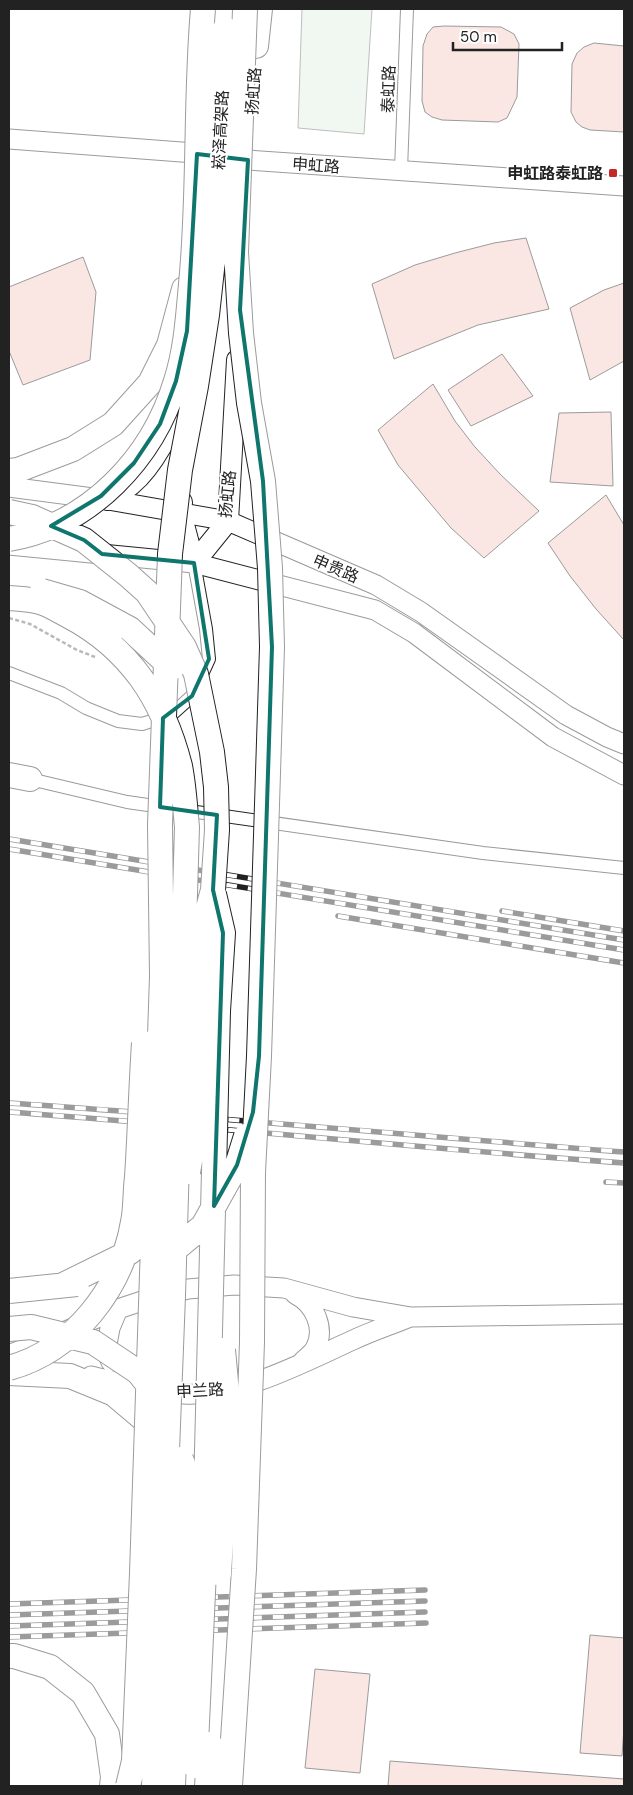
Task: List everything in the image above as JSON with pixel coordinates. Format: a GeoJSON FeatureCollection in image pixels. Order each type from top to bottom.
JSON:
{"type":"FeatureCollection","features":[{"type":"Feature","properties":{"kind":"highway"},"geometry":{"type":"LineString","coordinates":[[9,1368],[23,1364],[48,1351],[81,1325],[97,1307],[120,1266],[133,1223],[147,976],[160,825],[170,554],[180,470],[207,316],[204,251],[203,9]]}},
{"type":"Feature","properties":{"kind":"highway","name":"崧泽高架路"},"geometry":{"type":"LineString","coordinates":[[204,251],[225,9]]}},
{"type":"Feature","properties":{"kind":"highway","name":"崧泽高架路"},"geometry":{"type":"LineString","coordinates":[[245,9],[247,101],[236,252],[241,333],[249,403],[263,481],[270,578],[272,647],[259,1056]]}},
{"type":"Feature","properties":{"kind":"highway"},"geometry":{"type":"LineString","coordinates":[[256,46],[260,9]]}},
{"type":"Feature","properties":{"kind":"highway"},"geometry":{"type":"LineString","coordinates":[[9,471],[18,470],[72,449],[114,424],[150,383],[169,345],[204,251]]}},
{"type":"Feature","properties":{"kind":"highway"},"geometry":{"type":"LineString","coordinates":[[9,539],[60,523],[101,496],[134,463],[160,424],[176,381],[204,251]]}},
{"type":"Feature","properties":{"kind":"highway"},"geometry":{"type":"LineString","coordinates":[[9,512],[32,517],[84,540],[147,592],[184,647],[196,674],[212,752],[216,787],[217,830],[213,890],[202,930],[196,1061],[197,1123],[190,1166],[177,1200],[155,1230],[130,1252],[63,1285]]}},
{"type":"Feature","properties":{"kind":"highway"},"geometry":{"type":"LineString","coordinates":[[9,584],[80,602],[130,629],[186,683],[205,714]]}},
{"type":"Feature","properties":{"kind":"highway"},"geometry":{"type":"LineString","coordinates":[[9,598],[42,603],[79,622],[102,638],[132,664],[152,692],[169,730],[180,768],[187,827],[173,1296],[154,1786]]}},
{"type":"Feature","properties":{"kind":"highway"},"geometry":{"type":"LineString","coordinates":[[128,1786],[134,1761],[142,1582],[162,976],[160,825]]}},
{"type":"Feature","properties":{"kind":"highway"},"geometry":{"type":"LineString","coordinates":[[195,1786],[204,1571],[218,1011],[223,933],[213,890]]}},
{"type":"Feature","properties":{"kind":"highway"},"geometry":{"type":"LineString","coordinates":[[9,1291],[118,1279],[158,1264],[203,1226],[237,1165],[253,1112],[259,1056]]}},
{"type":"Feature","properties":{"kind":"highway"},"geometry":{"type":"LineString","coordinates":[[230,1786],[244,1569],[252,1342],[253,1172],[259,1056]]}},
{"type":"Feature","properties":{"kind":"highway"},"geometry":{"type":"LineString","coordinates":[[207,1786],[229,1414],[213,1236]]}},
{"type":"Feature","properties":{"kind":"highway"},"geometry":{"type":"LineString","coordinates":[[16,1327],[93,1342],[138,1372],[169,1412],[183,1464],[182,1567],[172,1786]]}},
{"type":"Feature","properties":{"kind":"highway"},"geometry":{"type":"LineString","coordinates":[[9,1373],[70,1376],[114,1394],[153,1426],[176,1466],[192,1502],[204,1571]]}},
{"type":"Feature","properties":{"kind":"highway"},"geometry":{"type":"LineString","coordinates":[[9,1656],[50,1667],[83,1693],[107,1734],[113,1777],[112,1786]]}},
{"type":"Feature","properties":{"kind":"main road"},"geometry":{"type":"LineString","coordinates":[[194,563],[181,513],[208,154],[213,9]]}},
{"type":"Feature","properties":{"kind":"main road","name":"扬虹路"},"geometry":{"type":"LineString","coordinates":[[194,563],[228,521],[248,160],[247,101],[256,46]]}},
{"type":"Feature","properties":{"kind":"main road"},"geometry":{"type":"LineString","coordinates":[[210,95],[247,101]]}},
{"type":"Feature","properties":{"kind":"main road"},"geometry":{"type":"LineString","coordinates":[[108,500],[132,484],[154,458],[191,386]]}},
{"type":"Feature","properties":{"kind":"street","name":"泰虹路"},"geometry":{"type":"LineString","coordinates":[[401,170],[407,9]]}},
{"type":"Feature","properties":{"kind":"street","name":"申虹路"},"geometry":{"type":"LineString","coordinates":[[9,139],[208,154],[248,160],[624,186]]}},
{"type":"Feature","properties":{"kind":"street","name":"申贵路"},"geometry":{"type":"LineString","coordinates":[[9,487],[108,500],[228,521],[376,584],[421,612],[566,715],[607,738],[624,744]]}},
{"type":"Feature","properties":{"kind":"street","name":"申贵路"},"geometry":{"type":"LineString","coordinates":[[9,545],[194,563],[375,610],[414,633],[553,737],[624,775]]}},
{"type":"Feature","properties":{"kind":"street"},"geometry":{"type":"LineString","coordinates":[[9,674],[61,693],[86,708],[118,721],[142,724],[172,715],[192,696],[209,659],[206,629],[194,563]]}},
{"type":"Feature","properties":{"kind":"street"},"geometry":{"type":"LineString","coordinates":[[19,777],[127,802],[483,853],[624,868]]}},
{"type":"Feature","properties":{"kind":"street","name":"申兰路"},"geometry":{"type":"LineString","coordinates":[[9,1355],[118,1309],[188,1289],[234,1286],[284,1288],[353,1307],[411,1317],[624,1314]]}},
{"type":"Feature","properties":{"kind":"street"},"geometry":{"type":"LineString","coordinates":[[284,1288],[304,1298],[314,1311],[320,1332],[314,1350],[300,1364]]}},
{"type":"Feature","properties":{"kind":"street"},"geometry":{"type":"LineString","coordinates":[[118,1309],[110,1328],[106,1350],[117,1373],[136,1386]]}},
{"type":"Feature","properties":{"kind":"street","name":"申兰路"},"geometry":{"type":"LineString","coordinates":[[9,1355],[136,1386],[185,1394],[222,1392],[281,1372],[356,1338],[411,1317]]}},
{"type":"Feature","properties":{"kind":"highlighted area"},"geometry":{"type":"Polygon","coordinates":[[[197,154],[248,160],[240,310],[263,481],[272,647],[259,1056],[253,1112],[237,1165],[214,1206],[223,933],[213,890],[217,815],[160,807],[163,718],[192,696],[209,659],[194,563],[102,554],[84,540],[51,526],[101,496],[134,463],[160,424],[176,381],[187,331],[197,154]]]}},
{"type":"Feature","properties":{"kind":"green space"},"geometry":{"type":"Polygon","coordinates":[[[302,9],[372,9],[364,134],[298,128],[302,9]]]}},
{"type":"Feature","properties":{"kind":"building"},"geometry":{"type":"Polygon","coordinates":[[[433,27],[501,27],[514,34],[519,44],[517,97],[507,118],[498,122],[442,120],[432,117],[425,112],[422,101],[423,46],[427,34],[433,27]]]}},
{"type":"Feature","properties":{"kind":"building"},"geometry":{"type":"Polygon","coordinates":[[[594,43],[624,46],[624,132],[590,130],[582,127],[576,122],[571,112],[572,64],[577,53],[584,47],[594,43]]]}},
{"type":"Feature","properties":{"kind":"building"},"geometry":{"type":"Polygon","coordinates":[[[526,238],[549,309],[478,325],[394,359],[372,284],[415,265],[455,253],[494,243],[526,238]]]}},
{"type":"Feature","properties":{"kind":"building"},"geometry":{"type":"Polygon","coordinates":[[[83,257],[96,292],[90,360],[23,385],[9,351],[9,287],[83,257]]]}},
{"type":"Feature","properties":{"kind":"building"},"geometry":{"type":"Polygon","coordinates":[[[624,283],[624,361],[590,380],[570,308],[604,290],[624,283]]]}},
{"type":"Feature","properties":{"kind":"building"},"geometry":{"type":"Polygon","coordinates":[[[502,354],[533,396],[471,426],[448,390],[502,354]]]}},
{"type":"Feature","properties":{"kind":"building"},"geometry":{"type":"Polygon","coordinates":[[[433,384],[455,421],[475,447],[539,511],[484,558],[451,528],[398,465],[378,430],[433,384]]]}},
{"type":"Feature","properties":{"kind":"building"},"geometry":{"type":"Polygon","coordinates":[[[611,412],[613,486],[550,482],[559,413],[611,412]]]}},
{"type":"Feature","properties":{"kind":"building"},"geometry":{"type":"Polygon","coordinates":[[[606,495],[624,525],[624,640],[570,576],[548,543],[606,495]]]}},
{"type":"Feature","properties":{"kind":"building"},"geometry":{"type":"Polygon","coordinates":[[[590,1635],[624,1638],[624,1728],[622,1756],[580,1753],[590,1635]]]}},
{"type":"Feature","properties":{"kind":"building"},"geometry":{"type":"Polygon","coordinates":[[[315,1669],[370,1674],[360,1773],[305,1768],[315,1669]]]}},
{"type":"Feature","properties":{"kind":"building"},"geometry":{"type":"Polygon","coordinates":[[[390,1761],[624,1779],[624,1786],[388,1786],[390,1761]]]}},
{"type":"Feature","properties":{"kind":"railway"},"geometry":{"type":"LineString","coordinates":[[9,839],[624,940]]}},
{"type":"Feature","properties":{"kind":"railway"},"geometry":{"type":"LineString","coordinates":[[9,849],[624,950]]}},
{"type":"Feature","properties":{"kind":"railway"},"geometry":{"type":"LineString","coordinates":[[502,911],[624,931]]}},
{"type":"Feature","properties":{"kind":"railway"},"geometry":{"type":"LineString","coordinates":[[338,916],[624,963]]}},
{"type":"Feature","properties":{"kind":"railway"},"geometry":{"type":"LineString","coordinates":[[9,1103],[624,1152]]}},
{"type":"Feature","properties":{"kind":"railway"},"geometry":{"type":"LineString","coordinates":[[9,1112],[624,1163]]}},
{"type":"Feature","properties":{"kind":"railway"},"geometry":{"type":"LineString","coordinates":[[606,1182],[624,1183]]}},
{"type":"Feature","properties":{"kind":"railway"},"geometry":{"type":"LineString","coordinates":[[9,1604],[425,1590]]}},
{"type":"Feature","properties":{"kind":"railway"},"geometry":{"type":"LineString","coordinates":[[9,1615],[425,1601]]}},
{"type":"Feature","properties":{"kind":"railway"},"geometry":{"type":"LineString","coordinates":[[9,1626],[425,1612]]}},
{"type":"Feature","properties":{"kind":"railway"},"geometry":{"type":"LineString","coordinates":[[9,1637],[426,1623]]}},
{"type":"Feature","properties":{"kind":"place","name":"申虹路泰虹路"},"geometry":{"type":"Point","coordinates":[613,173]}}]}
